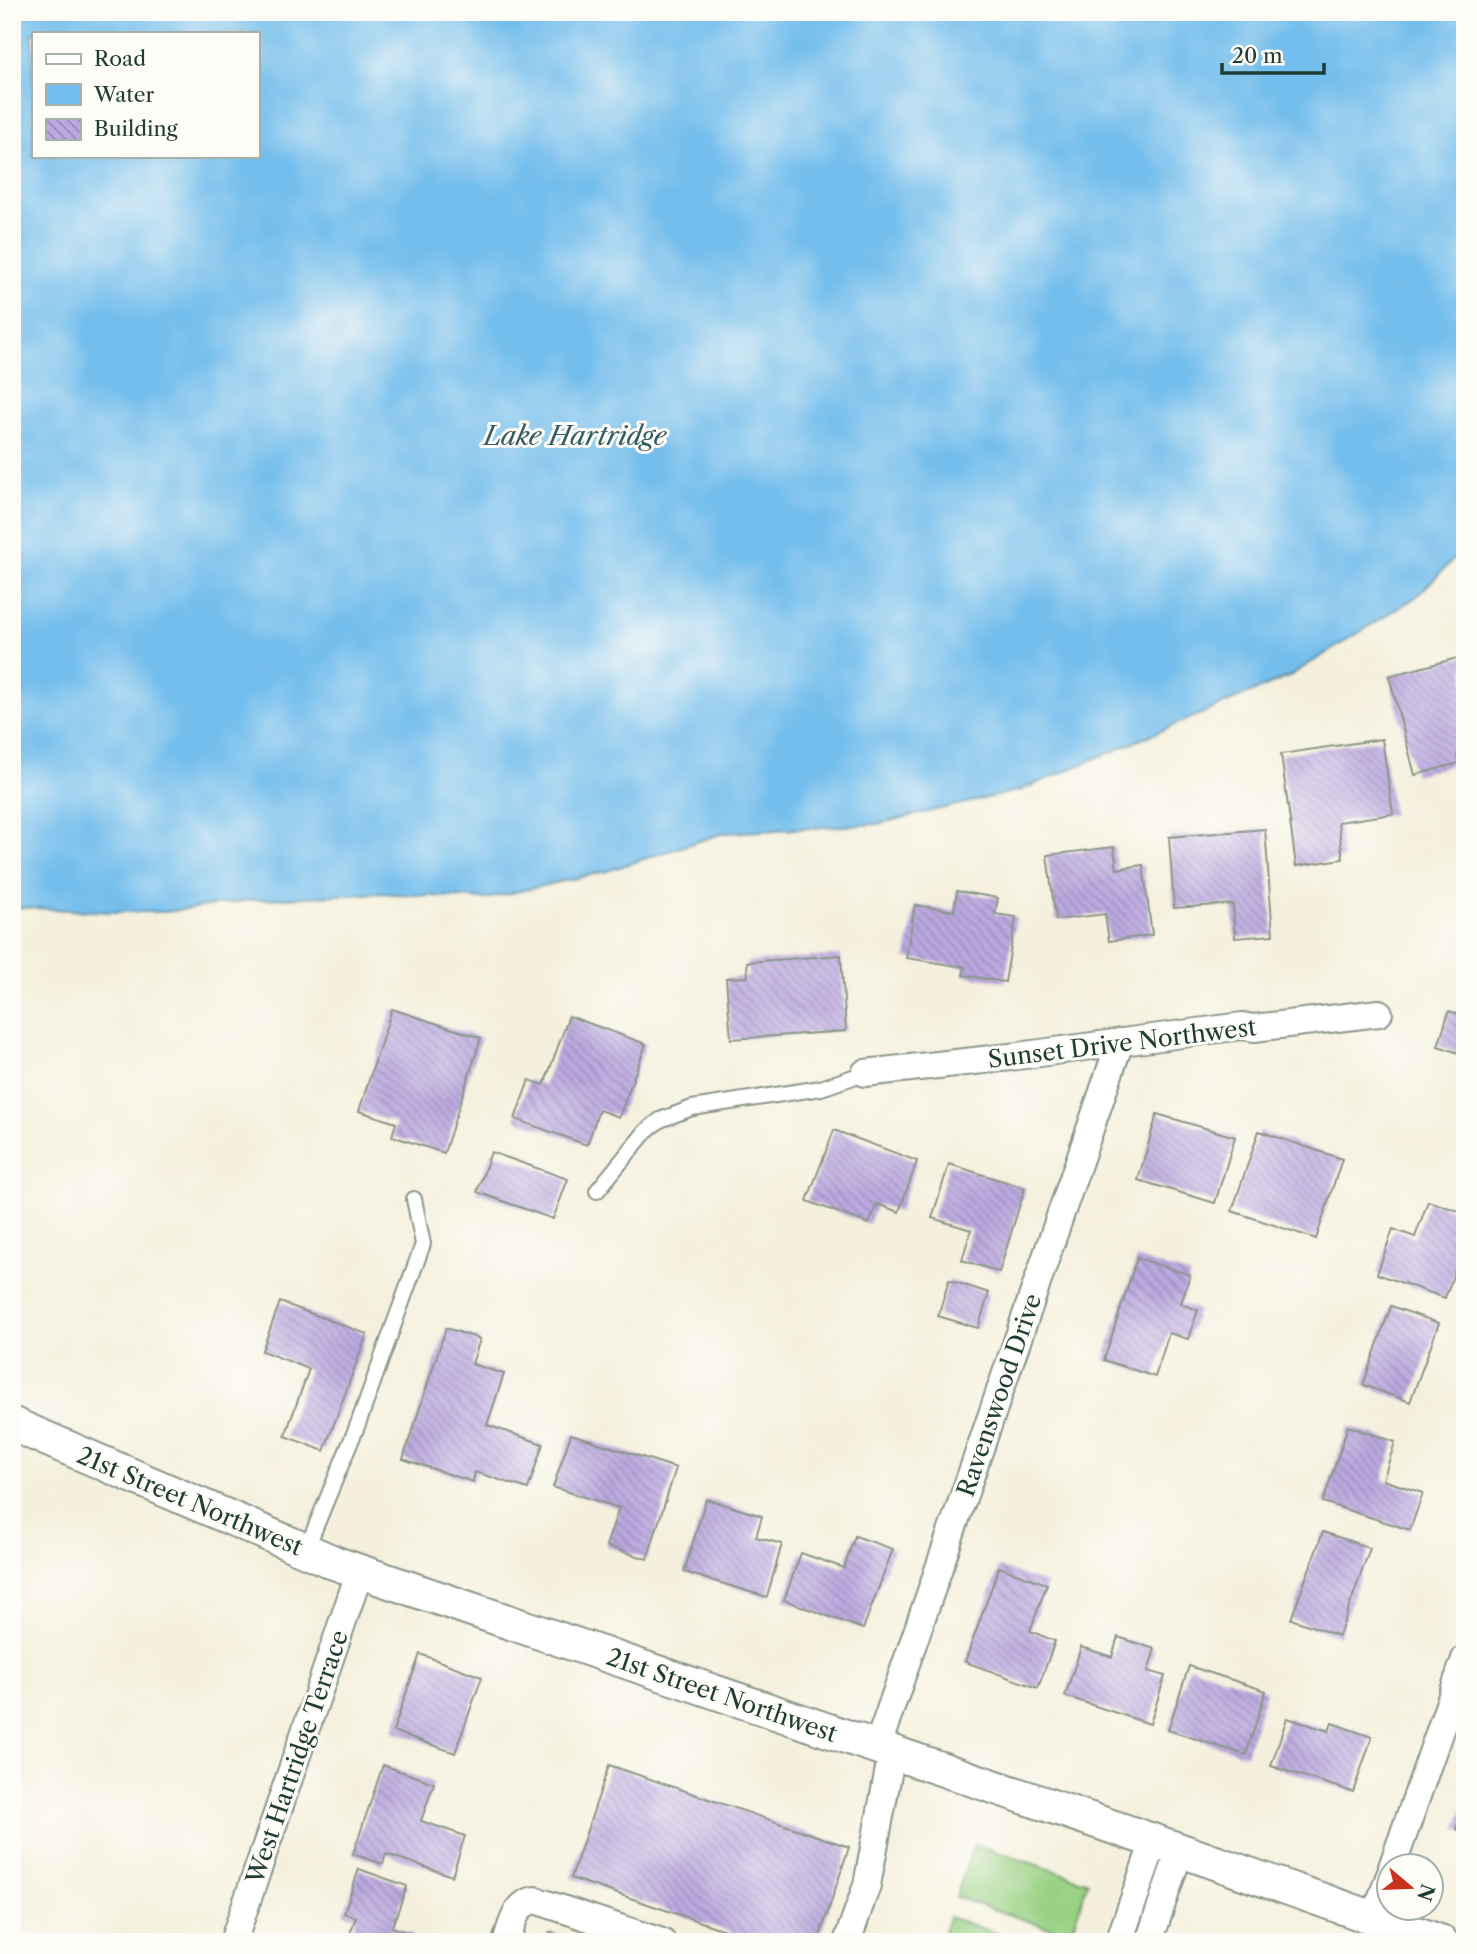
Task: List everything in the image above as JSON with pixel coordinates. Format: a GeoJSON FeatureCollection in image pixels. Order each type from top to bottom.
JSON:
{"type":"FeatureCollection","features":[{"type":"Feature","properties":{"kind":"street","name":"Sunset Drive Northwest"},"geometry":{"type":"LineString","coordinates":[[865,1073],[1242,1026],[1254,1028],[1379,1013]]}},
{"type":"Feature","properties":{"kind":"street","name":"Ravenswood Drive"},"geometry":{"type":"LineString","coordinates":[[847,1942],[867,1885],[884,1751],[1120,1042]]}},
{"type":"Feature","properties":{"kind":"street","name":"21st Street Northwest"},"geometry":{"type":"LineString","coordinates":[[12,1424],[360,1571],[1374,1918],[1409,1936],[1441,1942]]}},
{"type":"Feature","properties":{"kind":"street","name":"West Hartridge Terrace"},"geometry":{"type":"LineString","coordinates":[[233,1942],[360,1571]]}},
{"type":"Feature","properties":{"kind":"street"},"geometry":{"type":"LineString","coordinates":[[1397,1853],[1465,1660]]}},
{"type":"Feature","properties":{"kind":"street"},"geometry":{"type":"LineString","coordinates":[[1119,1942],[1167,1846]]}},
{"type":"Feature","properties":{"kind":"street"},"geometry":{"type":"LineString","coordinates":[[1149,1942],[1167,1846]]}},
{"type":"Feature","properties":{"kind":"street"},"geometry":{"type":"LineString","coordinates":[[506,1942],[516,1912],[526,1902],[535,1900],[662,1942]]}},
{"type":"Feature","properties":{"kind":"street"},"geometry":{"type":"LineString","coordinates":[[1374,1918],[1376,1913]]}},
{"type":"Feature","properties":{"kind":"lane"},"geometry":{"type":"LineString","coordinates":[[597,1191],[646,1130],[660,1120],[692,1108],[821,1088],[865,1073]]}},
{"type":"Feature","properties":{"kind":"lane"},"geometry":{"type":"LineString","coordinates":[[306,1550],[358,1424],[423,1244],[414,1199]]}},
{"type":"Feature","properties":{"kind":"green space"},"geometry":{"type":"Polygon","coordinates":[[[974,1844],[1088,1882],[1070,1935],[956,1897],[974,1844]]]}},
{"type":"Feature","properties":{"kind":"green space"},"geometry":{"type":"Polygon","coordinates":[[[949,1917],[1022,1942],[941,1942],[949,1917]]]}},
{"type":"Feature","properties":{"kind":"water","name":"Lake Hartridge"},"geometry":{"type":"Polygon","coordinates":[[[12,12],[1465,12],[1465,548],[1416,597],[1288,677],[1021,790],[877,824],[724,833],[607,871],[486,899],[378,893],[251,900],[166,912],[12,907],[12,12]]]}},
{"type":"Feature","properties":{"kind":"building"},"geometry":{"type":"Polygon","coordinates":[[[1465,656],[1465,752],[1457,755],[1459,763],[1415,775],[1389,676],[1465,656]]]}},
{"type":"Feature","properties":{"kind":"building"},"geometry":{"type":"Polygon","coordinates":[[[1382,739],[1393,814],[1338,822],[1343,859],[1296,866],[1281,754],[1382,739]]]}},
{"type":"Feature","properties":{"kind":"building"},"geometry":{"type":"Polygon","coordinates":[[[1265,829],[1273,935],[1235,938],[1233,904],[1174,908],[1169,837],[1265,829]]]}},
{"type":"Feature","properties":{"kind":"building"},"geometry":{"type":"Polygon","coordinates":[[[1114,847],[1117,869],[1143,865],[1152,935],[1109,941],[1105,914],[1056,920],[1047,855],[1114,847]]]}},
{"type":"Feature","properties":{"kind":"building"},"geometry":{"type":"Polygon","coordinates":[[[957,891],[998,898],[995,914],[1016,917],[1005,982],[963,975],[965,967],[906,958],[915,905],[954,911],[957,891]]]}},
{"type":"Feature","properties":{"kind":"building"},"geometry":{"type":"Polygon","coordinates":[[[841,955],[846,1031],[731,1039],[726,978],[748,977],[747,962],[841,955]]]}},
{"type":"Feature","properties":{"kind":"building"},"geometry":{"type":"Polygon","coordinates":[[[392,1009],[481,1038],[444,1153],[392,1136],[396,1123],[359,1111],[392,1009]]]}},
{"type":"Feature","properties":{"kind":"building"},"geometry":{"type":"Polygon","coordinates":[[[1449,1011],[1465,1016],[1465,1055],[1438,1046],[1449,1011]]]}},
{"type":"Feature","properties":{"kind":"building"},"geometry":{"type":"Polygon","coordinates":[[[569,1016],[646,1044],[619,1117],[599,1110],[587,1145],[515,1119],[529,1080],[544,1085],[569,1016]]]}},
{"type":"Feature","properties":{"kind":"building"},"geometry":{"type":"Polygon","coordinates":[[[1157,1114],[1235,1137],[1215,1203],[1138,1180],[1157,1114]]]}},
{"type":"Feature","properties":{"kind":"building"},"geometry":{"type":"Polygon","coordinates":[[[834,1130],[917,1161],[899,1212],[877,1204],[869,1224],[807,1201],[834,1130]]]}},
{"type":"Feature","properties":{"kind":"building"},"geometry":{"type":"Polygon","coordinates":[[[1259,1131],[1342,1159],[1316,1239],[1232,1211],[1259,1131]]]}},
{"type":"Feature","properties":{"kind":"building"},"geometry":{"type":"Polygon","coordinates":[[[491,1152],[568,1179],[553,1219],[477,1192],[491,1152]]]}},
{"type":"Feature","properties":{"kind":"building"},"geometry":{"type":"Polygon","coordinates":[[[949,1164],[1025,1188],[999,1272],[962,1260],[971,1230],[932,1218],[949,1164]]]}},
{"type":"Feature","properties":{"kind":"building"},"geometry":{"type":"Polygon","coordinates":[[[1428,1201],[1465,1213],[1465,1243],[1445,1298],[1377,1274],[1393,1229],[1415,1237],[1428,1201]]]}},
{"type":"Feature","properties":{"kind":"building"},"geometry":{"type":"Polygon","coordinates":[[[1137,1258],[1190,1275],[1181,1304],[1198,1310],[1188,1339],[1169,1333],[1155,1377],[1104,1360],[1137,1258]]]}},
{"type":"Feature","properties":{"kind":"building"},"geometry":{"type":"Polygon","coordinates":[[[949,1280],[989,1293],[978,1328],[938,1316],[949,1280]]]}},
{"type":"Feature","properties":{"kind":"building"},"geometry":{"type":"Polygon","coordinates":[[[280,1302],[367,1334],[324,1451],[285,1436],[309,1369],[262,1351],[280,1302]]]}},
{"type":"Feature","properties":{"kind":"building"},"geometry":{"type":"Polygon","coordinates":[[[1391,1306],[1439,1323],[1410,1402],[1363,1385],[1391,1306]]]}},
{"type":"Feature","properties":{"kind":"building"},"geometry":{"type":"Polygon","coordinates":[[[446,1328],[480,1339],[472,1364],[504,1374],[487,1425],[543,1444],[528,1489],[475,1472],[473,1482],[403,1459],[446,1328]]]}},
{"type":"Feature","properties":{"kind":"building"},"geometry":{"type":"Polygon","coordinates":[[[1348,1426],[1395,1442],[1383,1480],[1423,1493],[1410,1530],[1323,1502],[1348,1426]]]}},
{"type":"Feature","properties":{"kind":"building"},"geometry":{"type":"Polygon","coordinates":[[[571,1434],[676,1468],[647,1559],[606,1546],[619,1508],[553,1487],[571,1434]]]}},
{"type":"Feature","properties":{"kind":"building"},"geometry":{"type":"Polygon","coordinates":[[[706,1499],[762,1516],[756,1537],[782,1544],[767,1597],[684,1572],[706,1499]]]}},
{"type":"Feature","properties":{"kind":"building"},"geometry":{"type":"Polygon","coordinates":[[[1323,1532],[1370,1548],[1339,1636],[1291,1619],[1323,1532]]]}},
{"type":"Feature","properties":{"kind":"building"},"geometry":{"type":"Polygon","coordinates":[[[855,1536],[893,1549],[863,1629],[784,1600],[801,1553],[844,1568],[855,1536]]]}},
{"type":"Feature","properties":{"kind":"building"},"geometry":{"type":"Polygon","coordinates":[[[999,1567],[1047,1584],[1030,1631],[1055,1641],[1038,1688],[965,1662],[999,1567]]]}},
{"type":"Feature","properties":{"kind":"building"},"geometry":{"type":"Polygon","coordinates":[[[1118,1637],[1155,1649],[1148,1671],[1165,1676],[1150,1724],[1065,1696],[1081,1647],[1112,1657],[1118,1637]]]}},
{"type":"Feature","properties":{"kind":"building"},"geometry":{"type":"Polygon","coordinates":[[[420,1654],[482,1677],[455,1753],[393,1731],[420,1654]]]}},
{"type":"Feature","properties":{"kind":"building"},"geometry":{"type":"Polygon","coordinates":[[[1189,1666],[1266,1691],[1246,1755],[1168,1730],[1189,1666]]]}},
{"type":"Feature","properties":{"kind":"building"},"geometry":{"type":"Polygon","coordinates":[[[1287,1718],[1329,1731],[1332,1723],[1372,1737],[1353,1792],[1271,1766],[1287,1718]]]}},
{"type":"Feature","properties":{"kind":"building"},"geometry":{"type":"Polygon","coordinates":[[[383,1765],[434,1783],[421,1821],[465,1836],[452,1876],[386,1854],[383,1864],[353,1854],[383,1765]]]}},
{"type":"Feature","properties":{"kind":"building"},"geometry":{"type":"Polygon","coordinates":[[[609,1765],[849,1847],[818,1942],[760,1942],[571,1878],[609,1765]]]}},
{"type":"Feature","properties":{"kind":"building"},"geometry":{"type":"Polygon","coordinates":[[[1465,1804],[1465,1832],[1456,1829],[1465,1804]]]}},
{"type":"Feature","properties":{"kind":"building"},"geometry":{"type":"Polygon","coordinates":[[[359,1869],[407,1886],[392,1927],[413,1934],[410,1942],[347,1942],[356,1917],[344,1913],[359,1869]]]}},
{"type":"Feature","properties":{"kind":"building"},"geometry":{"type":"Polygon","coordinates":[[[550,1932],[577,1941],[577,1942],[547,1942],[550,1932]]]}}]}
